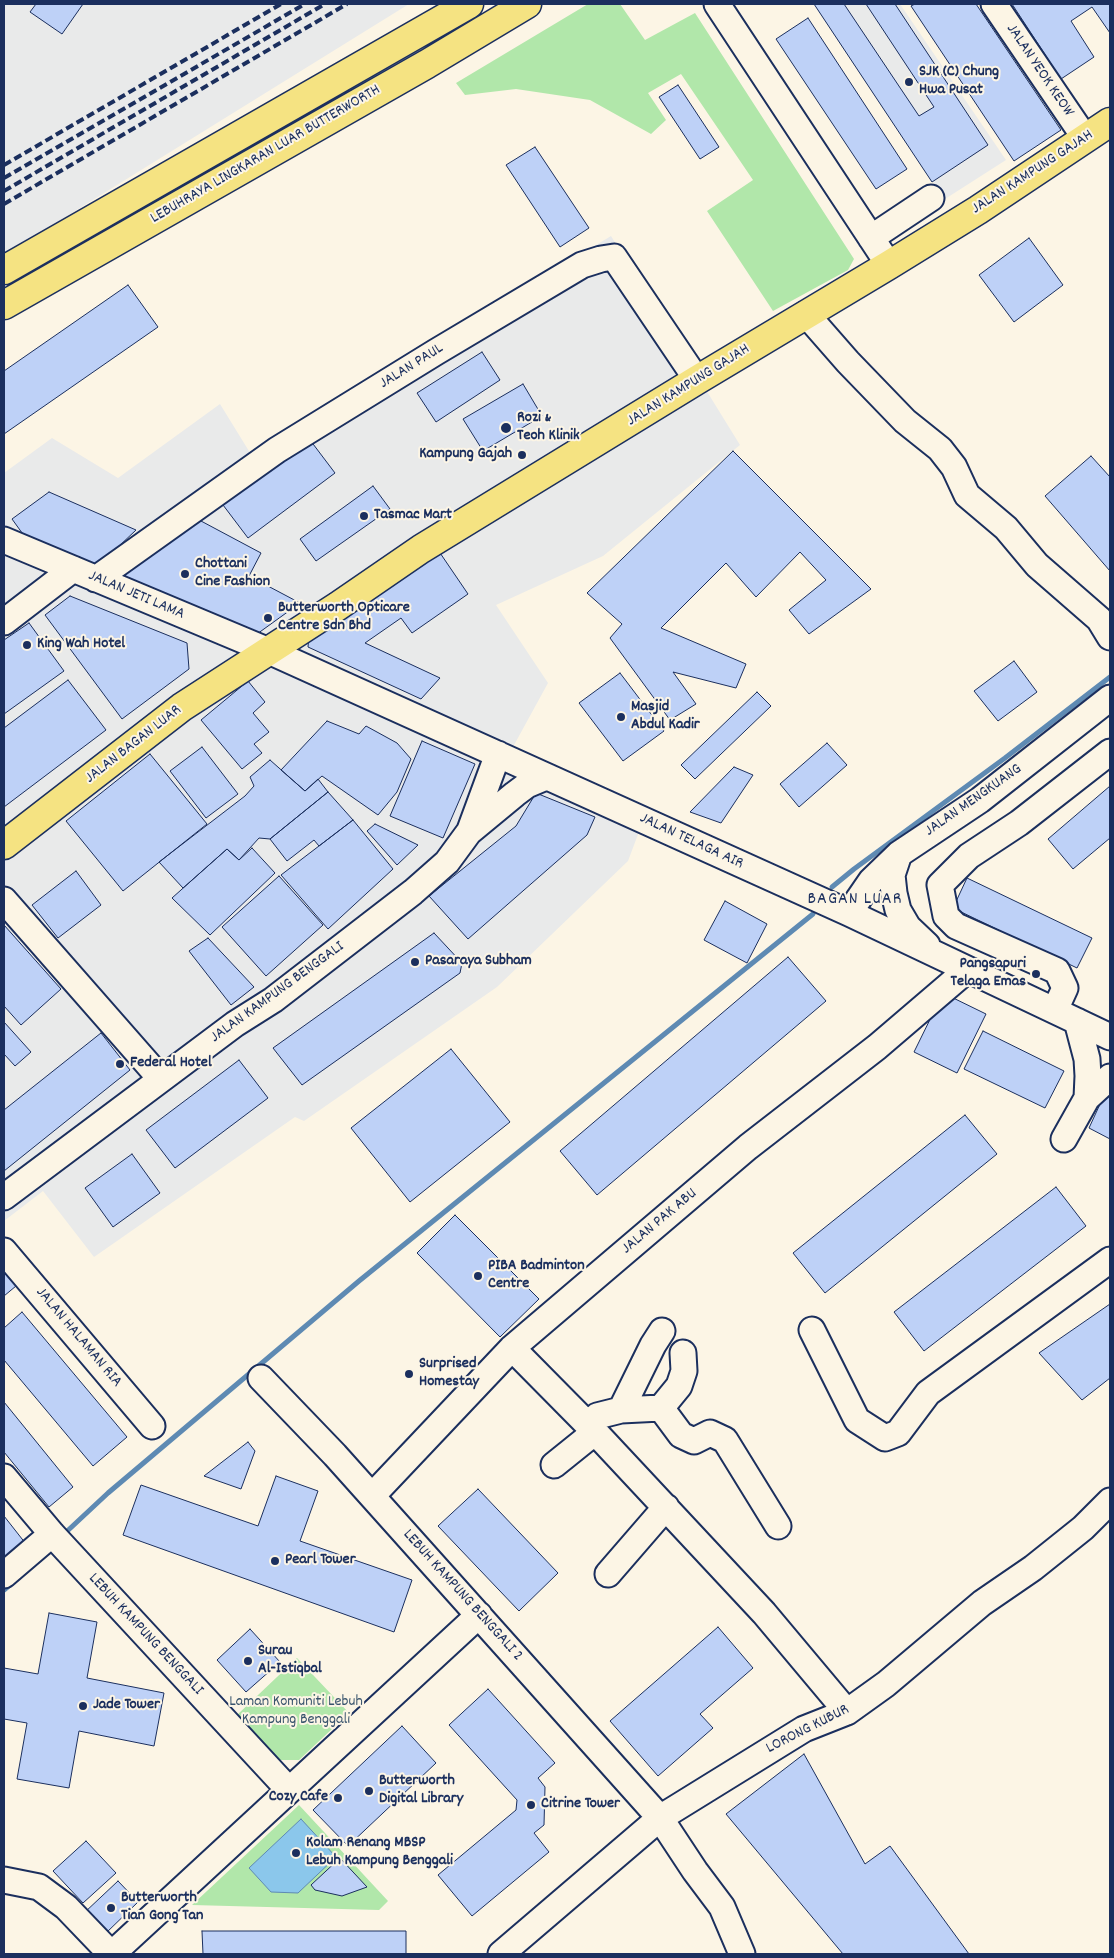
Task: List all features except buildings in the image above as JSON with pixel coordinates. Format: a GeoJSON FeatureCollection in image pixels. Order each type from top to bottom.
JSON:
{"type":"FeatureCollection","features":[{"type":"Feature","properties":{"kind":"main road","name":"LEBUHRAYA LINGKARAN LUAR BUTTERWORTH"},"geometry":{"type":"LineString","coordinates":[[4,270],[469,4]]}},
{"type":"Feature","properties":{"kind":"main road","name":"LEBUHRAYA LINGKARAN LUAR BUTTERWORTH"},"geometry":{"type":"LineString","coordinates":[[4,305],[427,64],[527,4]]}},
{"type":"Feature","properties":{"kind":"main road","name":"JALAN KAMPUNG GAJAH"},"geometry":{"type":"LineString","coordinates":[[269,651],[421,550],[978,210],[1110,122]]}},
{"type":"Feature","properties":{"kind":"main road","name":"JALAN BAGAN LUAR"},"geometry":{"type":"LineString","coordinates":[[4,846],[182,707],[269,651]]}},
{"type":"Feature","properties":{"kind":"street"},"geometry":{"type":"LineString","coordinates":[[717,4],[889,265]]}},
{"type":"Feature","properties":{"kind":"street","name":"JALAN YEOK KEOW"},"geometry":{"type":"LineString","coordinates":[[994,4],[1085,138]]}},
{"type":"Feature","properties":{"kind":"street"},"geometry":{"type":"LineString","coordinates":[[871,238],[931,198]]}},
{"type":"Feature","properties":{"kind":"street","name":"JALAN PAUL"},"geometry":{"type":"LineString","coordinates":[[85,574],[277,450],[582,265],[614,257],[697,380]]}},
{"type":"Feature","properties":{"kind":"street"},"geometry":{"type":"LineString","coordinates":[[806,314],[848,362],[905,421],[940,448],[954,467],[966,495],[1006,528],[1037,565],[1099,619],[1110,637]]}},
{"type":"Feature","properties":{"kind":"street","name":"JALAN JETI LAMA"},"geometry":{"type":"LineString","coordinates":[[4,540],[269,651]]}},
{"type":"Feature","properties":{"kind":"street"},"geometry":{"type":"LineString","coordinates":[[4,622],[85,574]]}},
{"type":"Feature","properties":{"kind":"street","name":"JALAN TELAGA AIR"},"geometry":{"type":"LineString","coordinates":[[269,651],[849,914],[1109,1035]]}},
{"type":"Feature","properties":{"kind":"street","name":"JALAN MENGKUANG"},"geometry":{"type":"LineString","coordinates":[[849,914],[870,881],[898,854],[980,800],[1110,698]]}},
{"type":"Feature","properties":{"kind":"street"},"geometry":{"type":"LineString","coordinates":[[1055,1010],[1065,988],[1057,971],[956,926],[946,916],[940,885],[969,856],[1019,823],[1105,756],[1074,727]]}},
{"type":"Feature","properties":{"kind":"street"},"geometry":{"type":"LineString","coordinates":[[469,832],[498,754]]}},
{"type":"Feature","properties":{"kind":"street"},"geometry":{"type":"LineString","coordinates":[[469,832],[527,785],[546,777]]}},
{"type":"Feature","properties":{"kind":"street","name":"JALAN KAMPUNG BENGGALI"},"geometry":{"type":"LineString","coordinates":[[4,1196],[235,1024],[273,1000],[413,892],[447,862],[469,832]]}},
{"type":"Feature","properties":{"kind":"street"},"geometry":{"type":"LineString","coordinates":[[898,854],[892,875],[894,893],[898,910],[908,927],[924,943],[967,970]]}},
{"type":"Feature","properties":{"kind":"street"},"geometry":{"type":"LineString","coordinates":[[4,900],[161,1079]]}},
{"type":"Feature","properties":{"kind":"street","name":"JALAN PAK ABU"},"geometry":{"type":"LineString","coordinates":[[372,1496],[512,1348],[748,1147],[877,1047],[967,970]]}},
{"type":"Feature","properties":{"kind":"street"},"geometry":{"type":"LineString","coordinates":[[1077,1021],[1087,1059],[1087,1098]]}},
{"type":"Feature","properties":{"kind":"street"},"geometry":{"type":"LineString","coordinates":[[1064,1138],[1087,1098],[1110,1077]]}},
{"type":"Feature","properties":{"kind":"street","name":"JALAN HALAMAN RIA"},"geometry":{"type":"LineString","coordinates":[[4,1251],[152,1426]]}},
{"type":"Feature","properties":{"kind":"street"},"geometry":{"type":"LineString","coordinates":[[812,1330],[857,1420],[885,1438],[898,1433],[928,1393],[1110,1260]]}},
{"type":"Feature","properties":{"kind":"street"},"geometry":{"type":"LineString","coordinates":[[621,1410],[653,1345],[662,1331]]}},
{"type":"Feature","properties":{"kind":"street"},"geometry":{"type":"LineString","coordinates":[[512,1348],[592,1428],[764,1613],[847,1712]]}},
{"type":"Feature","properties":{"kind":"street"},"geometry":{"type":"LineString","coordinates":[[554,1465],[592,1428],[597,1416],[621,1410],[661,1408],[679,1386],[684,1371],[683,1352]]}},
{"type":"Feature","properties":{"kind":"street","name":"LEBUH KAMPUNG BENGGALI 2"},"geometry":{"type":"LineString","coordinates":[[261,1378],[480,1615],[660,1818],[695,1871],[722,1907],[742,1954]]}},
{"type":"Feature","properties":{"kind":"street"},"geometry":{"type":"LineString","coordinates":[[661,1408],[681,1435],[694,1441],[710,1433],[725,1440],[778,1526]]}},
{"type":"Feature","properties":{"kind":"street","name":"LEBUH KAMPUNG BENGGALI"},"geometry":{"type":"LineString","coordinates":[[4,1477],[56,1539],[289,1790]]}},
{"type":"Feature","properties":{"kind":"street","name":"LORONG KUBUR"},"geometry":{"type":"LineString","coordinates":[[501,1954],[660,1818],[796,1734],[847,1712],[886,1684],[982,1603],[1033,1568],[1083,1528],[1110,1501]]}},
{"type":"Feature","properties":{"kind":"street"},"geometry":{"type":"LineString","coordinates":[[608,1574],[666,1507]]}},
{"type":"Feature","properties":{"kind":"street"},"geometry":{"type":"LineString","coordinates":[[4,1576],[56,1539]]}},
{"type":"Feature","properties":{"kind":"street"},"geometry":{"type":"LineString","coordinates":[[4,1880],[39,1887],[66,1907],[111,1954],[480,1615]]}},
{"type":"Feature","properties":{"kind":"shaded area"},"geometry":{"type":"Polygon","coordinates":[[[4,4],[409,4],[4,255],[4,4]]]}},
{"type":"Feature","properties":{"kind":"shaded area","name":"SJK (C) Chung Hwa Pusat"},"geometry":{"type":"Polygon","coordinates":[[[813,4],[900,4],[1006,160],[945,199],[813,4]]]}},
{"type":"Feature","properties":{"kind":"shaded area"},"geometry":{"type":"Polygon","coordinates":[[[611,236],[740,445],[603,556],[496,605],[548,683],[502,767],[640,829],[628,861],[497,987],[304,1121],[295,1117],[94,1257],[43,1191],[4,1221],[4,473],[52,438],[118,478],[220,404],[252,456],[305,421],[611,236]]]}},
{"type":"Feature","properties":{"kind":"green space"},"geometry":{"type":"Polygon","coordinates":[[[588,4],[620,4],[645,40],[695,13],[854,259],[848,270],[773,311],[707,211],[753,180],[681,74],[648,93],[666,120],[651,134],[590,100],[516,89],[465,95],[456,83],[588,4]]]}},
{"type":"Feature","properties":{"kind":"green space","name":"Laman Komuniti Lebuh Kampung Benggali"},"geometry":{"type":"Polygon","coordinates":[[[297,1658],[349,1713],[299,1760],[279,1760],[237,1715],[297,1658]]]}},
{"type":"Feature","properties":{"kind":"green space","name":"Kolam Renang MBSP Lebuh Kampung Benggali"},"geometry":{"type":"Polygon","coordinates":[[[299,1805],[388,1901],[379,1910],[192,1905],[299,1805]]]}},
{"type":"Feature","properties":{"kind":"water"},"geometry":{"type":"Polygon","coordinates":[[[301,1819],[336,1857],[298,1893],[271,1892],[249,1868],[301,1819]]]}},
{"type":"Feature","properties":{"kind":"waterway"},"geometry":{"type":"LineString","coordinates":[[832,887],[1110,677]]}},
{"type":"Feature","properties":{"kind":"waterway"},"geometry":{"type":"LineString","coordinates":[[63,1535],[108,1493],[359,1281],[813,914]]}},
{"type":"Feature","properties":{"kind":"waterway"},"geometry":{"type":"LineString","coordinates":[[4,1590],[11,1584]]}},
{"type":"Feature","properties":{"kind":"railway"},"geometry":{"type":"LineString","coordinates":[[4,165],[281,4]]}},
{"type":"Feature","properties":{"kind":"railway"},"geometry":{"type":"LineString","coordinates":[[4,178],[305,4]]}},
{"type":"Feature","properties":{"kind":"railway"},"geometry":{"type":"LineString","coordinates":[[4,191],[325,4]]}},
{"type":"Feature","properties":{"kind":"railway"},"geometry":{"type":"LineString","coordinates":[[4,204],[347,4]]}},
{"type":"Feature","properties":{"kind":"place","name":"SJK (C) Chung Hwa Pusat"},"geometry":{"type":"Point","coordinates":[909,82]}},
{"type":"Feature","properties":{"kind":"place","name":"Rozi & Teoh Klinik"},"geometry":{"type":"Point","coordinates":[506,428]}},
{"type":"Feature","properties":{"kind":"place","name":"Kampung Gajah"},"geometry":{"type":"Point","coordinates":[522,455]}},
{"type":"Feature","properties":{"kind":"place","name":"Tasmac Mart"},"geometry":{"type":"Point","coordinates":[364,516]}},
{"type":"Feature","properties":{"kind":"place","name":"Chottani Cine Fashion"},"geometry":{"type":"Point","coordinates":[185,574]}},
{"type":"Feature","properties":{"kind":"place","name":"Butterworth Opticare Centre Sdn Bhd"},"geometry":{"type":"Point","coordinates":[268,618]}},
{"type":"Feature","properties":{"kind":"place","name":"King Wah Hotel"},"geometry":{"type":"Point","coordinates":[27,645]}},
{"type":"Feature","properties":{"kind":"place","name":"Masjid Abdul Kadir"},"geometry":{"type":"Point","coordinates":[621,717]}},
{"type":"Feature","properties":{"kind":"place","name":"Pasaraya Subham"},"geometry":{"type":"Point","coordinates":[415,962]}},
{"type":"Feature","properties":{"kind":"place","name":"Pangsapuri Telaga Emas"},"geometry":{"type":"Point","coordinates":[1036,974]}},
{"type":"Feature","properties":{"kind":"place","name":"Federal Hotel"},"geometry":{"type":"Point","coordinates":[120,1064]}},
{"type":"Feature","properties":{"kind":"place","name":"PIBA Badminton Centre"},"geometry":{"type":"Point","coordinates":[478,1276]}},
{"type":"Feature","properties":{"kind":"place","name":"Surprised Homestay"},"geometry":{"type":"Point","coordinates":[409,1374]}},
{"type":"Feature","properties":{"kind":"place","name":"Pearl Tower"},"geometry":{"type":"Point","coordinates":[275,1561]}},
{"type":"Feature","properties":{"kind":"place","name":"Surau Al-Istiqbal"},"geometry":{"type":"Point","coordinates":[248,1661]}},
{"type":"Feature","properties":{"kind":"place","name":"Jade Tower"},"geometry":{"type":"Point","coordinates":[83,1706]}},
{"type":"Feature","properties":{"kind":"place","name":"Butterworth Digital Library"},"geometry":{"type":"Point","coordinates":[369,1791]}},
{"type":"Feature","properties":{"kind":"place","name":"Cozy Cafe"},"geometry":{"type":"Point","coordinates":[338,1798]}},
{"type":"Feature","properties":{"kind":"place","name":"Citrine Tower"},"geometry":{"type":"Point","coordinates":[531,1805]}},
{"type":"Feature","properties":{"kind":"place","name":"Kolam Renang MBSP Lebuh Kampung Benggali"},"geometry":{"type":"Point","coordinates":[296,1853]}},
{"type":"Feature","properties":{"kind":"place","name":"Butterworth Tian Gong Tan"},"geometry":{"type":"Point","coordinates":[111,1908]}},
{"type":"Feature","properties":{"kind":"district","name":"BAGAN LUAR"},"geometry":{"type":"Point","coordinates":[855,901]}}]}
